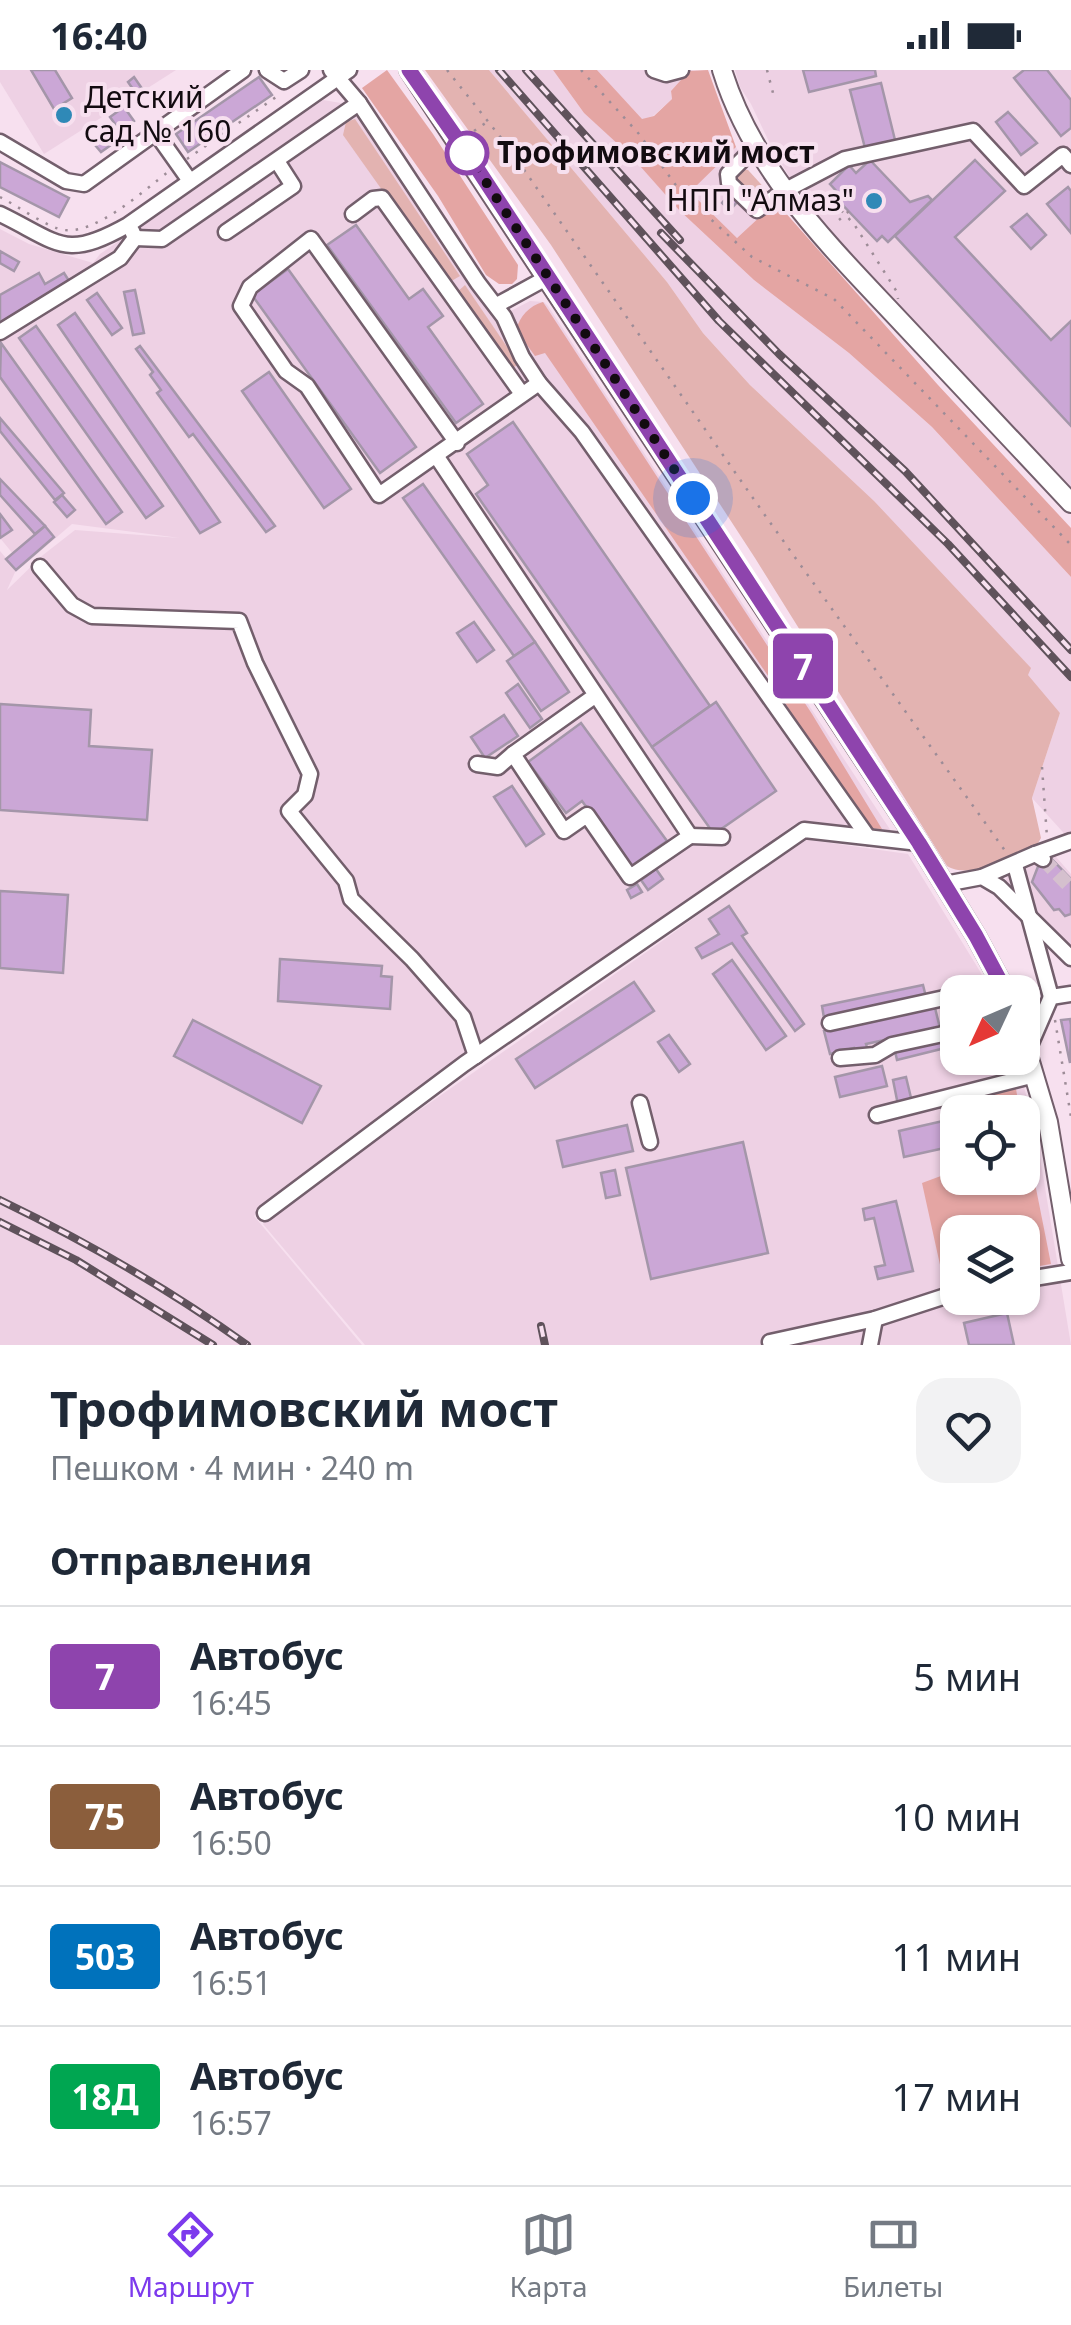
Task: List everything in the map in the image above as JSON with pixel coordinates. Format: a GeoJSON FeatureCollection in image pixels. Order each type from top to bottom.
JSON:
{"type":"FeatureCollection","features":[{"type":"Feature","properties":{"kind":"main road"},"geometry":{"type":"LineString","coordinates":[[409,70],[919,843],[996,975]]}},
{"type":"Feature","properties":{"kind":"main road"},"geometry":{"type":"LineString","coordinates":[[722,70],[731,100],[784,191],[843,260],[1071,503]]}},
{"type":"Feature","properties":{"kind":"main road"},"geometry":{"type":"LineString","coordinates":[[1036,1075],[1070,1250]]}},
{"type":"Feature","properties":{"kind":"street"},"geometry":{"type":"LineString","coordinates":[[0,142],[66,181],[84,184],[243,70]]}},
{"type":"Feature","properties":{"kind":"street"},"geometry":{"type":"LineString","coordinates":[[267,70],[284,82],[301,70]]}},
{"type":"Feature","properties":{"kind":"street"},"geometry":{"type":"LineString","coordinates":[[654,70],[666,74],[681,70]]}},
{"type":"Feature","properties":{"kind":"street"},"geometry":{"type":"LineString","coordinates":[[0,214],[54,242],[76,247],[132,231],[190,181],[339,73],[497,306],[539,383],[582,432],[868,837]]}},
{"type":"Feature","properties":{"kind":"street"},"geometry":{"type":"LineString","coordinates":[[132,231],[162,239],[358,104]]}},
{"type":"Feature","properties":{"kind":"street"},"geometry":{"type":"LineString","coordinates":[[755,146],[728,174],[728,183],[757,210],[845,159],[973,131],[1024,186],[1062,155],[1071,165]]}},
{"type":"Feature","properties":{"kind":"street"},"geometry":{"type":"LineString","coordinates":[[156,133],[190,181]]}},
{"type":"Feature","properties":{"kind":"street"},"geometry":{"type":"LineString","coordinates":[[226,232],[294,186],[277,161]]}},
{"type":"Feature","properties":{"kind":"street"},"geometry":{"type":"LineString","coordinates":[[353,214],[382,198],[522,394]]}},
{"type":"Feature","properties":{"kind":"street"},"geometry":{"type":"LineString","coordinates":[[0,332],[120,258],[132,231]]}},
{"type":"Feature","properties":{"kind":"street"},"geometry":{"type":"LineString","coordinates":[[457,442],[311,239],[250,287],[241,306],[286,370],[307,386],[380,495],[437,457],[539,383]]}},
{"type":"Feature","properties":{"kind":"street"},"geometry":{"type":"LineString","coordinates":[[497,306],[548,277]]}},
{"type":"Feature","properties":{"kind":"street"},"geometry":{"type":"LineString","coordinates":[[437,457],[690,836]]}},
{"type":"Feature","properties":{"kind":"street"},"geometry":{"type":"LineString","coordinates":[[40,567],[72,605],[92,616],[239,621],[255,664],[310,774],[305,795],[289,811],[346,880],[351,899],[464,1016],[476,1056]]}},
{"type":"Feature","properties":{"kind":"street"},"geometry":{"type":"LineString","coordinates":[[477,764],[498,767],[596,695]]}},
{"type":"Feature","properties":{"kind":"street"},"geometry":{"type":"LineString","coordinates":[[514,754],[564,830],[587,815],[630,878],[690,836],[722,837]]}},
{"type":"Feature","properties":{"kind":"street"},"geometry":{"type":"LineString","coordinates":[[266,1213],[476,1056],[804,830],[919,843]]}},
{"type":"Feature","properties":{"kind":"street"},"geometry":{"type":"LineString","coordinates":[[945,884],[1015,865],[1071,841]]}},
{"type":"Feature","properties":{"kind":"street"},"geometry":{"type":"LineString","coordinates":[[1015,865],[1051,997],[1040,1016]]}},
{"type":"Feature","properties":{"kind":"street"},"geometry":{"type":"LineString","coordinates":[[982,876],[999,887],[1071,958]]}},
{"type":"Feature","properties":{"kind":"street"},"geometry":{"type":"LineString","coordinates":[[1051,997],[1071,994]]}},
{"type":"Feature","properties":{"kind":"street"},"geometry":{"type":"LineString","coordinates":[[830,1023],[940,999]]}},
{"type":"Feature","properties":{"kind":"street"},"geometry":{"type":"LineString","coordinates":[[840,1058],[875,1055],[892,1045],[940,1035]]}},
{"type":"Feature","properties":{"kind":"street"},"geometry":{"type":"LineString","coordinates":[[877,1115],[1036,1075]]}},
{"type":"Feature","properties":{"kind":"street"},"geometry":{"type":"LineString","coordinates":[[640,1104],[650,1142]]}},
{"type":"Feature","properties":{"kind":"street"},"geometry":{"type":"LineString","coordinates":[[1040,1277],[1071,1272]]}},
{"type":"Feature","properties":{"kind":"street"},"geometry":{"type":"LineString","coordinates":[[771,1345],[770,1342],[875,1319],[940,1298]]}},
{"type":"Feature","properties":{"kind":"street"},"geometry":{"type":"LineString","coordinates":[[870,1345],[875,1319]]}},
{"type":"Feature","properties":{"kind":"path"},"geometry":{"type":"LineString","coordinates":[[447,70],[488,121],[1015,865]]}},
{"type":"Feature","properties":{"kind":"path"},"geometry":{"type":"LineString","coordinates":[[582,70],[639,134],[680,191],[752,257],[834,299],[1071,544]]}},
{"type":"Feature","properties":{"kind":"path"},"geometry":{"type":"LineString","coordinates":[[767,70],[773,93]]}},
{"type":"Feature","properties":{"kind":"path"},"geometry":{"type":"LineString","coordinates":[[0,196],[62,230],[84,228],[100,222],[280,94]]}},
{"type":"Feature","properties":{"kind":"path"},"geometry":{"type":"LineString","coordinates":[[474,131],[488,121]]}},
{"type":"Feature","properties":{"kind":"path"},"geometry":{"type":"LineString","coordinates":[[834,202],[854,224]]}},
{"type":"Feature","properties":{"kind":"path"},"geometry":{"type":"LineString","coordinates":[[839,220],[847,213]]}},
{"type":"Feature","properties":{"kind":"path"},"geometry":{"type":"LineString","coordinates":[[1042,767],[1042,854]]}},
{"type":"Feature","properties":{"kind":"path"},"geometry":{"type":"LineString","coordinates":[[1051,997],[1071,1117]]}},
{"type":"Feature","properties":{"kind":"shaded area","name":"Детский сад № 160"},"geometry":{"type":"Polygon","coordinates":[[[0,70],[176,70],[44,154],[0,82],[0,70]]]}},
{"type":"Feature","properties":{"kind":"shaded area"},"geometry":{"type":"Polygon","coordinates":[[[387,70],[518,265],[517,279],[512,284],[499,284],[486,275],[438,196],[362,88],[387,70]]]}},
{"type":"Feature","properties":{"kind":"shaded area"},"geometry":{"type":"Polygon","coordinates":[[[425,70],[489,70],[667,282],[703,333],[750,385],[874,501],[1031,668],[1028,675],[1060,713],[1032,798],[1041,838],[1032,851],[990,868],[965,871],[947,866],[755,558],[551,245],[425,70]]]}},
{"type":"Feature","properties":{"kind":"shaded area"},"geometry":{"type":"Polygon","coordinates":[[[489,70],[553,70],[584,113],[632,156],[679,210],[754,280],[849,353],[932,427],[1071,577],[1071,841],[1032,798],[1060,713],[812,443],[750,385],[703,333],[667,282],[489,70]]]}},
{"type":"Feature","properties":{"kind":"shaded area"},"geometry":{"type":"Polygon","coordinates":[[[553,70],[597,70],[642,119],[654,116],[672,99],[671,91],[689,71],[708,70],[736,147],[690,192],[737,238],[776,202],[1071,528],[1071,577],[932,427],[849,353],[754,280],[679,210],[632,157],[584,113],[553,70]]]}},
{"type":"Feature","properties":{"kind":"shaded area"},"geometry":{"type":"Polygon","coordinates":[[[597,70],[694,70],[671,91],[672,99],[653,116],[641,120],[597,70]]]}},
{"type":"Feature","properties":{"kind":"shaded area"},"geometry":{"type":"Polygon","coordinates":[[[735,70],[1071,70],[1071,490],[805,203],[771,146],[735,70]]]}},
{"type":"Feature","properties":{"kind":"shaded area"},"geometry":{"type":"Polygon","coordinates":[[[323,100],[341,103],[358,117],[494,320],[530,301],[548,306],[891,831],[795,824],[342,1144],[254,1216],[362,1345],[0,1345],[0,551],[16,570],[7,590],[75,530],[180,538],[72,524],[23,566],[0,538],[0,229],[29,244],[93,263],[100,254],[323,100]]]}},
{"type":"Feature","properties":{"kind":"shaded area"},"geometry":{"type":"Polygon","coordinates":[[[355,119],[460,276],[448,283],[343,135],[346,122],[355,119]]]}},
{"type":"Feature","properties":{"kind":"shaded area"},"geometry":{"type":"Polygon","coordinates":[[[736,147],[748,170],[776,202],[737,238],[689,192],[736,147]]]}},
{"type":"Feature","properties":{"kind":"shaded area"},"geometry":{"type":"Polygon","coordinates":[[[740,170],[748,170],[770,194],[761,206],[733,177],[740,170]]]}},
{"type":"Feature","properties":{"kind":"shaded area"},"geometry":{"type":"Polygon","coordinates":[[[465,285],[516,360],[516,366],[507,370],[456,293],[465,285]]]}},
{"type":"Feature","properties":{"kind":"shaded area"},"geometry":{"type":"Polygon","coordinates":[[[543,302],[812,714],[882,829],[861,828],[773,683],[545,353],[535,356],[516,330],[526,312],[543,302]]]}},
{"type":"Feature","properties":{"kind":"shaded area"},"geometry":{"type":"Polygon","coordinates":[[[802,839],[908,854],[982,975],[940,975],[940,1075],[1021,1075],[1026,1095],[940,1095],[940,1195],[1040,1195],[1040,1157],[1071,1345],[365,1345],[263,1224],[289,1201],[802,839]]]}},
{"type":"Feature","properties":{"kind":"shaded area"},"geometry":{"type":"Polygon","coordinates":[[[1050,850],[1071,874],[1071,952],[1007,890],[1005,882],[1050,850]]]}},
{"type":"Feature","properties":{"kind":"shaded area"},"geometry":{"type":"Polygon","coordinates":[[[1016,1089],[1017,1095],[984,1095],[1016,1089]]]}},
{"type":"Feature","properties":{"kind":"shaded area"},"geometry":{"type":"Polygon","coordinates":[[[940,1176],[940,1195],[1037,1195],[1051,1264],[1040,1266],[1040,1215],[940,1215],[940,1265],[922,1183],[940,1176]]]}},
{"type":"Feature","properties":{"kind":"building"},"geometry":{"type":"Polygon","coordinates":[[[31,70],[55,70],[72,98],[54,109],[31,70]]]}},
{"type":"Feature","properties":{"kind":"building"},"geometry":{"type":"Polygon","coordinates":[[[803,70],[875,70],[876,76],[809,92],[803,70]]]}},
{"type":"Feature","properties":{"kind":"building"},"geometry":{"type":"Polygon","coordinates":[[[1024,70],[1047,70],[1071,100],[1071,128],[1061,136],[1014,78],[1024,70]]]}},
{"type":"Feature","properties":{"kind":"building"},"geometry":{"type":"Polygon","coordinates":[[[134,77],[143,90],[137,95],[128,82],[134,77]]]}},
{"type":"Feature","properties":{"kind":"building"},"geometry":{"type":"Polygon","coordinates":[[[259,77],[272,95],[188,152],[176,134],[259,77]]]}},
{"type":"Feature","properties":{"kind":"building"},"geometry":{"type":"Polygon","coordinates":[[[881,83],[895,140],[865,148],[850,90],[881,83]]]}},
{"type":"Feature","properties":{"kind":"building"},"geometry":{"type":"Polygon","coordinates":[[[124,107],[134,121],[120,131],[110,117],[124,107]]]}},
{"type":"Feature","properties":{"kind":"building"},"geometry":{"type":"Polygon","coordinates":[[[1008,112],[1037,143],[1021,155],[996,122],[1008,112]]]}},
{"type":"Feature","properties":{"kind":"building"},"geometry":{"type":"Polygon","coordinates":[[[105,137],[111,145],[101,152],[95,145],[105,137]]]}},
{"type":"Feature","properties":{"kind":"building","name":"НПП \"Алмаз\""},"geometry":{"type":"Polygon","coordinates":[[[870,160],[910,202],[928,196],[932,200],[888,242],[882,236],[877,241],[836,198],[840,195],[830,184],[849,165],[856,173],[870,160]]]}},
{"type":"Feature","properties":{"kind":"building"},"geometry":{"type":"Polygon","coordinates":[[[975,160],[1005,191],[955,237],[1051,340],[1071,321],[1071,426],[895,236],[975,160]]]}},
{"type":"Feature","properties":{"kind":"building"},"geometry":{"type":"Polygon","coordinates":[[[0,162],[69,198],[59,217],[0,187],[0,162]]]}},
{"type":"Feature","properties":{"kind":"building"},"geometry":{"type":"Polygon","coordinates":[[[1068,187],[1071,191],[1071,233],[1047,204],[1068,187]]]}},
{"type":"Feature","properties":{"kind":"building"},"geometry":{"type":"Polygon","coordinates":[[[730,194],[738,201],[730,210],[722,203],[730,194]]]}},
{"type":"Feature","properties":{"kind":"building"},"geometry":{"type":"Polygon","coordinates":[[[1027,214],[1046,235],[1031,249],[1011,227],[1027,214]]]}},
{"type":"Feature","properties":{"kind":"building"},"geometry":{"type":"Polygon","coordinates":[[[356,225],[409,299],[423,289],[443,316],[428,327],[483,404],[456,423],[327,245],[356,225]]]}},
{"type":"Feature","properties":{"kind":"building"},"geometry":{"type":"Polygon","coordinates":[[[0,251],[19,262],[14,271],[0,263],[0,251]]]}},
{"type":"Feature","properties":{"kind":"building"},"geometry":{"type":"Polygon","coordinates":[[[288,269],[416,447],[380,473],[252,295],[288,269]]]}},
{"type":"Feature","properties":{"kind":"building"},"geometry":{"type":"Polygon","coordinates":[[[39,273],[45,284],[64,273],[71,284],[0,325],[0,295],[39,273]]]}},
{"type":"Feature","properties":{"kind":"building"},"geometry":{"type":"Polygon","coordinates":[[[135,290],[144,333],[133,335],[124,292],[135,290]]]}},
{"type":"Feature","properties":{"kind":"building"},"geometry":{"type":"Polygon","coordinates":[[[97,293],[122,328],[112,335],[87,300],[97,293]]]}},
{"type":"Feature","properties":{"kind":"building"},"geometry":{"type":"Polygon","coordinates":[[[75,313],[220,522],[200,533],[58,325],[75,313]]]}},
{"type":"Feature","properties":{"kind":"building"},"geometry":{"type":"Polygon","coordinates":[[[36,326],[163,506],[146,518],[19,338],[36,326]]]}},
{"type":"Feature","properties":{"kind":"building"},"geometry":{"type":"Polygon","coordinates":[[[1,343],[122,512],[106,524],[0,377],[1,343]]]}},
{"type":"Feature","properties":{"kind":"building"},"geometry":{"type":"Polygon","coordinates":[[[140,346],[275,526],[266,532],[193,434],[189,437],[157,393],[161,390],[150,375],[153,372],[136,349],[140,346]]]}},
{"type":"Feature","properties":{"kind":"building"},"geometry":{"type":"Polygon","coordinates":[[[269,372],[351,489],[324,508],[242,391],[269,372]]]}},
{"type":"Feature","properties":{"kind":"building"},"geometry":{"type":"Polygon","coordinates":[[[0,418],[64,493],[55,500],[0,431],[0,418]]]}},
{"type":"Feature","properties":{"kind":"building"},"geometry":{"type":"Polygon","coordinates":[[[513,422],[710,706],[652,747],[476,494],[488,485],[467,454],[513,422]]]}},
{"type":"Feature","properties":{"kind":"building"},"geometry":{"type":"Polygon","coordinates":[[[0,479],[45,526],[35,534],[0,495],[0,479]]]}},
{"type":"Feature","properties":{"kind":"building"},"geometry":{"type":"Polygon","coordinates":[[[423,484],[535,642],[514,656],[403,498],[423,484]]]}},
{"type":"Feature","properties":{"kind":"building"},"geometry":{"type":"Polygon","coordinates":[[[62,495],[75,510],[67,517],[54,502],[62,495]]]}},
{"type":"Feature","properties":{"kind":"building"},"geometry":{"type":"Polygon","coordinates":[[[0,514],[12,530],[0,538],[0,514]]]}},
{"type":"Feature","properties":{"kind":"building"},"geometry":{"type":"Polygon","coordinates":[[[45,526],[54,537],[16,570],[6,559],[45,526]]]}},
{"type":"Feature","properties":{"kind":"building"},"geometry":{"type":"Polygon","coordinates":[[[474,622],[494,650],[477,662],[457,633],[474,622]]]}},
{"type":"Feature","properties":{"kind":"building"},"geometry":{"type":"Polygon","coordinates":[[[535,642],[569,692],[541,711],[507,661],[535,642]]]}},
{"type":"Feature","properties":{"kind":"building"},"geometry":{"type":"Polygon","coordinates":[[[518,684],[542,719],[530,728],[506,693],[518,684]]]}},
{"type":"Feature","properties":{"kind":"building"},"geometry":{"type":"Polygon","coordinates":[[[716,702],[776,791],[714,834],[652,747],[716,702]]]}},
{"type":"Feature","properties":{"kind":"building"},"geometry":{"type":"Polygon","coordinates":[[[0,704],[91,710],[89,746],[152,750],[147,820],[0,810],[0,704]]]}},
{"type":"Feature","properties":{"kind":"building"},"geometry":{"type":"Polygon","coordinates":[[[504,715],[518,736],[485,758],[471,737],[504,715]]]}},
{"type":"Feature","properties":{"kind":"building"},"geometry":{"type":"Polygon","coordinates":[[[581,723],[667,841],[630,867],[582,801],[566,813],[528,762],[581,723]]]}},
{"type":"Feature","properties":{"kind":"building"},"geometry":{"type":"Polygon","coordinates":[[[512,786],[544,834],[526,846],[494,797],[512,786]]]}},
{"type":"Feature","properties":{"kind":"building"},"geometry":{"type":"Polygon","coordinates":[[[1047,854],[1071,879],[1071,914],[1065,916],[1059,909],[1054,910],[1032,882],[1047,854]]]}},
{"type":"Feature","properties":{"kind":"building"},"geometry":{"type":"Polygon","coordinates":[[[656,869],[663,879],[648,890],[641,880],[656,869]]]}},
{"type":"Feature","properties":{"kind":"building"},"geometry":{"type":"Polygon","coordinates":[[[637,884],[642,892],[631,898],[627,890],[637,884]]]}},
{"type":"Feature","properties":{"kind":"building"},"geometry":{"type":"Polygon","coordinates":[[[0,891],[68,895],[63,973],[0,968],[0,891]]]}},
{"type":"Feature","properties":{"kind":"building"},"geometry":{"type":"Polygon","coordinates":[[[729,906],[747,933],[742,936],[804,1024],[795,1031],[732,943],[702,958],[696,948],[719,934],[709,919],[729,906]]]}},
{"type":"Feature","properties":{"kind":"building"},"geometry":{"type":"Polygon","coordinates":[[[280,959],[382,966],[381,976],[392,977],[390,1009],[278,1001],[280,959]]]}},
{"type":"Feature","properties":{"kind":"building"},"geometry":{"type":"Polygon","coordinates":[[[732,960],[786,1036],[766,1050],[713,974],[732,960]]]}},
{"type":"Feature","properties":{"kind":"building"},"geometry":{"type":"Polygon","coordinates":[[[634,982],[654,1011],[535,1088],[516,1059],[634,982]]]}},
{"type":"Feature","properties":{"kind":"building"},"geometry":{"type":"Polygon","coordinates":[[[923,985],[926,997],[824,1018],[822,1006],[923,985]]]}},
{"type":"Feature","properties":{"kind":"building"},"geometry":{"type":"Polygon","coordinates":[[[934,1004],[940,1028],[866,1044],[868,1051],[856,1054],[854,1048],[830,1054],[824,1031],[934,1004]]]}},
{"type":"Feature","properties":{"kind":"building"},"geometry":{"type":"Polygon","coordinates":[[[1070,1019],[1071,1025],[1070,1063],[1061,1020],[1070,1019]]]}},
{"type":"Feature","properties":{"kind":"building"},"geometry":{"type":"Polygon","coordinates":[[[193,1020],[321,1086],[302,1123],[174,1056],[193,1020]]]}},
{"type":"Feature","properties":{"kind":"building"},"geometry":{"type":"Polygon","coordinates":[[[669,1035],[690,1064],[679,1072],[658,1042],[669,1035]]]}},
{"type":"Feature","properties":{"kind":"building"},"geometry":{"type":"Polygon","coordinates":[[[940,1039],[940,1049],[897,1060],[895,1051],[940,1039]]]}},
{"type":"Feature","properties":{"kind":"building"},"geometry":{"type":"Polygon","coordinates":[[[882,1066],[887,1086],[840,1097],[835,1077],[882,1066]]]}},
{"type":"Feature","properties":{"kind":"building"},"geometry":{"type":"Polygon","coordinates":[[[906,1077],[912,1102],[898,1105],[893,1080],[906,1077]]]}},
{"type":"Feature","properties":{"kind":"building"},"geometry":{"type":"Polygon","coordinates":[[[940,1122],[940,1149],[904,1157],[899,1131],[940,1122]]]}},
{"type":"Feature","properties":{"kind":"building"},"geometry":{"type":"Polygon","coordinates":[[[627,1125],[633,1151],[563,1167],[557,1141],[627,1125]]]}},
{"type":"Feature","properties":{"kind":"building"},"geometry":{"type":"Polygon","coordinates":[[[743,1142],[768,1253],[651,1279],[626,1168],[743,1142]]]}},
{"type":"Feature","properties":{"kind":"building"},"geometry":{"type":"Polygon","coordinates":[[[615,1170],[620,1195],[606,1198],[601,1173],[615,1170]]]}},
{"type":"Feature","properties":{"kind":"building"},"geometry":{"type":"Polygon","coordinates":[[[896,1201],[913,1271],[878,1279],[875,1267],[885,1265],[874,1218],[865,1220],[863,1209],[896,1201]]]}},
{"type":"Feature","properties":{"kind":"building"},"geometry":{"type":"Polygon","coordinates":[[[1007,1315],[1014,1345],[969,1345],[964,1323],[1007,1315]]]}},
{"type":"Feature","properties":{"kind":"tunnel"},"geometry":{"type":"LineString","coordinates":[[1043,859],[1071,888]]}},
{"type":"Feature","properties":{"kind":"railway"},"geometry":{"type":"LineString","coordinates":[[499,70],[719,321],[948,544],[1071,677]]}},
{"type":"Feature","properties":{"kind":"railway"},"geometry":{"type":"LineString","coordinates":[[526,70],[680,240]]}},
{"type":"Feature","properties":{"kind":"railway"},"geometry":{"type":"LineString","coordinates":[[661,233],[779,354],[905,471],[1071,650]]}},
{"type":"Feature","properties":{"kind":"railway"},"geometry":{"type":"LineString","coordinates":[[0,1200],[127,1267],[247,1345]]}},
{"type":"Feature","properties":{"kind":"railway"},"geometry":{"type":"LineString","coordinates":[[0,1222],[76,1260],[213,1345]]}},
{"type":"Feature","properties":{"kind":"railway"},"geometry":{"type":"LineString","coordinates":[[541,1326],[545,1345]]}},
{"type":"Feature","properties":{"kind":"bus line","name":"7"},"geometry":{"type":"LineString","coordinates":[[409,70],[919,843],[997,975]]}},
{"type":"Feature","properties":{"kind":"place","name":"Детский сад № 160"},"geometry":{"type":"Point","coordinates":[64,115]}},
{"type":"Feature","properties":{"kind":"place","name":"Трофимовский мост"},"geometry":{"type":"Point","coordinates":[467,153]}},
{"type":"Feature","properties":{"kind":"place","name":"НПП \"Алмаз\""},"geometry":{"type":"Point","coordinates":[874,201]}},
{"type":"Feature","properties":{"kind":"route"},"geometry":{"type":"LineString","coordinates":[[467,153],[693,498]]}}]}
